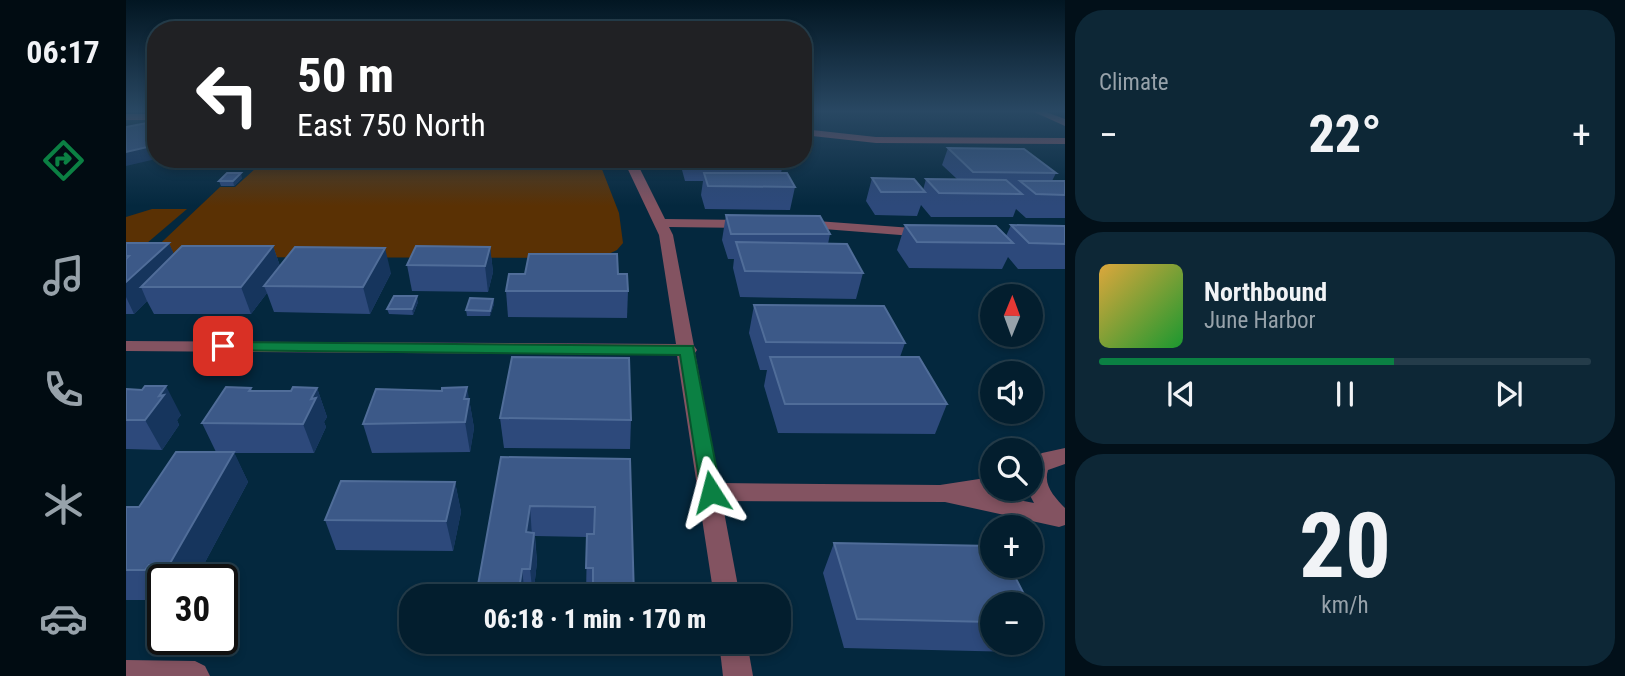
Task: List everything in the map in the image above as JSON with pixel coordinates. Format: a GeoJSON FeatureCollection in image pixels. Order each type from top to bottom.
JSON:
{"type":"FeatureCollection","features":[{"type":"Feature","properties":{"kind":"street"},"geometry":{"type":"LineString","coordinates":[[633,168],[667,235],[725,584]]}},
{"type":"Feature","properties":{"kind":"street"},"geometry":{"type":"LineString","coordinates":[[660,223],[765,224]]}},
{"type":"Feature","properties":{"kind":"street"},"geometry":{"type":"LineString","coordinates":[[791,224],[844,225],[913,233],[940,233]]}},
{"type":"Feature","properties":{"kind":"street"},"geometry":{"type":"LineString","coordinates":[[126,346],[688,350]]}},
{"type":"Feature","properties":{"kind":"street"},"geometry":{"type":"LineString","coordinates":[[1043,461],[1051,457],[1065,456]]}},
{"type":"Feature","properties":{"kind":"street"},"geometry":{"type":"LineString","coordinates":[[711,492],[940,494],[980,488]]}},
{"type":"Feature","properties":{"kind":"street"},"geometry":{"type":"LineString","coordinates":[[940,494],[1062,519]]}},
{"type":"Feature","properties":{"kind":"street"},"geometry":{"type":"LineString","coordinates":[[1043,498],[1062,519]]}},
{"type":"Feature","properties":{"kind":"street"},"geometry":{"type":"LineString","coordinates":[[735,654],[738,676]]}},
{"type":"Feature","properties":{"kind":"street"},"geometry":{"type":"LineString","coordinates":[[126,675],[195,676]]}},
{"type":"Feature","properties":{"kind":"shaded area"},"geometry":{"type":"Polygon","coordinates":[[[256,168],[602,168],[619,213],[623,243],[617,250],[600,258],[146,257],[220,187],[235,187],[256,168]]]}},
{"type":"Feature","properties":{"kind":"shaded area"},"geometry":{"type":"Polygon","coordinates":[[[152,209],[187,209],[140,249],[126,249],[126,217],[152,209]]]}},
{"type":"Feature","properties":{"kind":"building"},"geometry":{"type":"Polygon","coordinates":[[[126,144],[147,144],[147,147],[126,152],[126,144]]]}},
{"type":"Feature","properties":{"kind":"building"},"geometry":{"type":"Polygon","coordinates":[[[948,148],[1024,149],[1056,173],[973,172],[948,148]]]}},
{"type":"Feature","properties":{"kind":"building"},"geometry":{"type":"Polygon","coordinates":[[[227,173],[241,173],[233,181],[219,181],[227,173]]]}},
{"type":"Feature","properties":{"kind":"building"},"geometry":{"type":"Polygon","coordinates":[[[704,173],[787,173],[795,187],[708,186],[704,173]]]}},
{"type":"Feature","properties":{"kind":"building"},"geometry":{"type":"Polygon","coordinates":[[[872,178],[914,179],[925,192],[881,192],[872,178]]]}},
{"type":"Feature","properties":{"kind":"building"},"geometry":{"type":"Polygon","coordinates":[[[926,179],[1006,180],[1022,194],[939,193],[926,179]]]}},
{"type":"Feature","properties":{"kind":"building"},"geometry":{"type":"Polygon","coordinates":[[[1020,181],[1065,181],[1065,195],[1036,194],[1020,181]]]}},
{"type":"Feature","properties":{"kind":"building"},"geometry":{"type":"Polygon","coordinates":[[[726,215],[820,216],[830,234],[731,234],[726,215]]]}},
{"type":"Feature","properties":{"kind":"building"},"geometry":{"type":"Polygon","coordinates":[[[905,225],[996,226],[1013,243],[917,242],[905,225]]]}},
{"type":"Feature","properties":{"kind":"building"},"geometry":{"type":"Polygon","coordinates":[[[1011,225],[1065,226],[1065,244],[1029,243],[1011,225]]]}},
{"type":"Feature","properties":{"kind":"building"},"geometry":{"type":"Polygon","coordinates":[[[736,242],[847,244],[863,273],[745,271],[736,242]]]}},
{"type":"Feature","properties":{"kind":"building"},"geometry":{"type":"Polygon","coordinates":[[[126,243],[169,243],[126,282],[126,259],[129,256],[126,256],[126,243]]]}},
{"type":"Feature","properties":{"kind":"building"},"geometry":{"type":"Polygon","coordinates":[[[182,246],[273,246],[241,287],[141,287],[182,246]]]}},
{"type":"Feature","properties":{"kind":"building"},"geometry":{"type":"Polygon","coordinates":[[[416,246],[490,247],[485,266],[407,265],[416,246]]]}},
{"type":"Feature","properties":{"kind":"building"},"geometry":{"type":"Polygon","coordinates":[[[295,247],[385,248],[363,287],[264,286],[295,247]]]}},
{"type":"Feature","properties":{"kind":"building"},"geometry":{"type":"Polygon","coordinates":[[[529,254],[617,254],[618,274],[627,274],[628,291],[506,291],[509,274],[525,274],[529,254]]]}},
{"type":"Feature","properties":{"kind":"building"},"geometry":{"type":"Polygon","coordinates":[[[394,296],[417,296],[412,309],[387,309],[394,296]]]}},
{"type":"Feature","properties":{"kind":"building"},"geometry":{"type":"Polygon","coordinates":[[[470,298],[493,299],[490,311],[466,310],[470,298]]]}},
{"type":"Feature","properties":{"kind":"building"},"geometry":{"type":"Polygon","coordinates":[[[754,305],[884,306],[905,343],[766,342],[754,305]]]}},
{"type":"Feature","properties":{"kind":"building"},"geometry":{"type":"Polygon","coordinates":[[[512,357],[629,358],[631,420],[500,418],[512,357]]]}},
{"type":"Feature","properties":{"kind":"building"},"geometry":{"type":"Polygon","coordinates":[[[770,357],[919,357],[947,404],[785,404],[770,357]]]}},
{"type":"Feature","properties":{"kind":"building"},"geometry":{"type":"Polygon","coordinates":[[[145,386],[166,386],[159,396],[164,395],[145,420],[126,420],[126,389],[142,390],[145,386]]]}},
{"type":"Feature","properties":{"kind":"building"},"geometry":{"type":"Polygon","coordinates":[[[226,387],[251,388],[249,391],[317,388],[311,399],[316,398],[303,424],[202,423],[226,387]]]}},
{"type":"Feature","properties":{"kind":"building"},"geometry":{"type":"Polygon","coordinates":[[[467,387],[464,399],[469,399],[465,422],[363,424],[376,389],[442,391],[442,388],[467,387]]]}},
{"type":"Feature","properties":{"kind":"building"},"geometry":{"type":"Polygon","coordinates":[[[176,452],[234,452],[170,564],[147,564],[145,570],[126,570],[126,507],[139,507],[176,452]]]}},
{"type":"Feature","properties":{"kind":"building"},"geometry":{"type":"Polygon","coordinates":[[[501,457],[630,459],[634,584],[593,584],[593,568],[586,568],[587,534],[594,534],[595,507],[530,506],[526,532],[534,533],[530,569],[522,569],[520,584],[478,584],[501,457]]]}},
{"type":"Feature","properties":{"kind":"building"},"geometry":{"type":"Polygon","coordinates":[[[341,481],[455,482],[446,521],[325,520],[341,481]]]}},
{"type":"Feature","properties":{"kind":"building"},"geometry":{"type":"Polygon","coordinates":[[[834,543],[980,546],[980,578],[1016,578],[1023,592],[980,592],[980,622],[857,619],[834,543]]]}},
{"type":"Feature","properties":{"kind":"route"},"geometry":{"type":"LineString","coordinates":[[223,346],[688,350],[711,492]]}}]}
